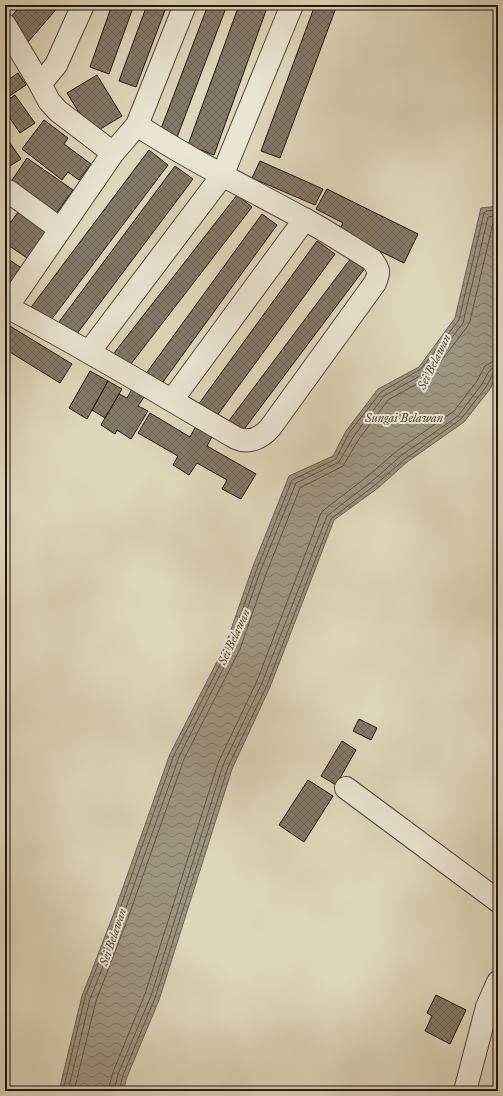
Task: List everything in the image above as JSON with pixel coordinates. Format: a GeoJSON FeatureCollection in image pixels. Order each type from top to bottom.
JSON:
{"type":"FeatureCollection","features":[{"type":"Feature","properties":{"kind":"street"},"geometry":{"type":"LineString","coordinates":[[40,84],[56,65],[84,5]]}},
{"type":"Feature","properties":{"kind":"street"},"geometry":{"type":"LineString","coordinates":[[137,125],[167,145],[222,176],[305,219],[372,260],[378,269],[378,275],[375,283],[270,428],[250,441],[243,441],[6,306],[113,153],[137,125],[185,5]]}},
{"type":"Feature","properties":{"kind":"street"},"geometry":{"type":"LineString","coordinates":[[89,352],[222,176],[292,5]]}},
{"type":"Feature","properties":{"kind":"street"},"geometry":{"type":"LineString","coordinates":[[5,25],[49,101],[58,111],[113,153]]}},
{"type":"Feature","properties":{"kind":"street"},"geometry":{"type":"LineString","coordinates":[[8,191],[60,229]]}},
{"type":"Feature","properties":{"kind":"street"},"geometry":{"type":"LineString","coordinates":[[172,400],[305,219]]}},
{"type":"Feature","properties":{"kind":"street"},"geometry":{"type":"LineString","coordinates":[[346,788],[498,901]]}},
{"type":"Feature","properties":{"kind":"street"},"geometry":{"type":"LineString","coordinates":[[465,1091],[487,1007],[498,982]]}},
{"type":"Feature","properties":{"kind":"water","name":"Sungai Belawan"},"geometry":{"type":"Polygon","coordinates":[[[498,206],[498,373],[490,389],[464,422],[407,462],[378,488],[334,520],[270,687],[232,769],[159,1000],[127,1077],[123,1091],[59,1091],[82,996],[114,913],[170,754],[226,644],[252,569],[289,476],[333,456],[346,431],[378,389],[419,367],[455,318],[481,208],[498,206]]]}},
{"type":"Feature","properties":{"kind":"building"},"geometry":{"type":"Polygon","coordinates":[[[21,5],[60,5],[28,42],[6,23],[21,5]]]}},
{"type":"Feature","properties":{"kind":"building"},"geometry":{"type":"Polygon","coordinates":[[[112,5],[134,5],[109,74],[90,67],[112,5]]]}},
{"type":"Feature","properties":{"kind":"building"},"geometry":{"type":"Polygon","coordinates":[[[147,5],[167,5],[136,87],[119,81],[147,5]]]}},
{"type":"Feature","properties":{"kind":"building"},"geometry":{"type":"Polygon","coordinates":[[[208,5],[227,5],[176,140],[159,134],[208,5]]]}},
{"type":"Feature","properties":{"kind":"building"},"geometry":{"type":"Polygon","coordinates":[[[239,5],[268,5],[214,155],[188,145],[239,5]]]}},
{"type":"Feature","properties":{"kind":"building"},"geometry":{"type":"Polygon","coordinates":[[[315,5],[337,5],[280,158],[261,151],[315,5]]]}},
{"type":"Feature","properties":{"kind":"building"},"geometry":{"type":"Polygon","coordinates":[[[18,73],[26,85],[5,99],[5,82],[18,73]]]}},
{"type":"Feature","properties":{"kind":"building"},"geometry":{"type":"Polygon","coordinates":[[[97,75],[122,116],[92,134],[67,93],[97,75]]]}},
{"type":"Feature","properties":{"kind":"building"},"geometry":{"type":"Polygon","coordinates":[[[15,95],[35,123],[20,133],[5,111],[5,102],[15,95]]]}},
{"type":"Feature","properties":{"kind":"building"},"geometry":{"type":"Polygon","coordinates":[[[44,120],[68,138],[64,144],[91,164],[79,180],[68,172],[62,180],[22,149],[44,120]]]}},
{"type":"Feature","properties":{"kind":"building"},"geometry":{"type":"Polygon","coordinates":[[[5,136],[21,159],[5,169],[5,136]]]}},
{"type":"Feature","properties":{"kind":"building"},"geometry":{"type":"Polygon","coordinates":[[[149,150],[168,165],[48,324],[29,310],[149,150]]]}},
{"type":"Feature","properties":{"kind":"building"},"geometry":{"type":"Polygon","coordinates":[[[27,158],[73,190],[55,215],[10,183],[27,158]]]}},
{"type":"Feature","properties":{"kind":"building"},"geometry":{"type":"Polygon","coordinates":[[[260,161],[323,189],[315,205],[252,178],[260,161]]]}},
{"type":"Feature","properties":{"kind":"building"},"geometry":{"type":"Polygon","coordinates":[[[175,166],[193,179],[73,339],[56,326],[175,166]]]}},
{"type":"Feature","properties":{"kind":"building"},"geometry":{"type":"Polygon","coordinates":[[[327,189],[418,234],[404,263],[339,231],[343,223],[316,209],[327,189]]]}},
{"type":"Feature","properties":{"kind":"building"},"geometry":{"type":"Polygon","coordinates":[[[237,195],[252,207],[127,369],[111,357],[237,195]]]}},
{"type":"Feature","properties":{"kind":"building"},"geometry":{"type":"Polygon","coordinates":[[[18,212],[48,233],[30,260],[5,243],[5,218],[11,222],[18,212]]]}},
{"type":"Feature","properties":{"kind":"building"},"geometry":{"type":"Polygon","coordinates":[[[262,214],[277,225],[160,386],[145,375],[262,214]]]}},
{"type":"Feature","properties":{"kind":"building"},"geometry":{"type":"Polygon","coordinates":[[[317,241],[335,254],[216,417],[198,405],[317,241]]]}},
{"type":"Feature","properties":{"kind":"building"},"geometry":{"type":"Polygon","coordinates":[[[5,257],[23,269],[13,284],[5,278],[5,257]]]}},
{"type":"Feature","properties":{"kind":"building"},"geometry":{"type":"Polygon","coordinates":[[[351,258],[365,268],[242,432],[228,422],[351,258]]]}},
{"type":"Feature","properties":{"kind":"building"},"geometry":{"type":"Polygon","coordinates":[[[5,323],[72,364],[60,383],[5,349],[5,323]]]}},
{"type":"Feature","properties":{"kind":"building"},"geometry":{"type":"Polygon","coordinates":[[[90,371],[108,381],[87,419],[69,408],[90,371]]]}},
{"type":"Feature","properties":{"kind":"building"},"geometry":{"type":"Polygon","coordinates":[[[108,381],[122,389],[105,418],[92,410],[108,381]]]}},
{"type":"Feature","properties":{"kind":"building"},"geometry":{"type":"Polygon","coordinates":[[[132,389],[144,397],[138,406],[148,411],[131,439],[117,430],[115,434],[101,425],[119,394],[127,398],[132,389]]]}},
{"type":"Feature","properties":{"kind":"building"},"geometry":{"type":"Polygon","coordinates":[[[150,413],[190,437],[196,426],[213,435],[207,446],[256,474],[241,499],[222,489],[227,480],[197,463],[189,475],[173,465],[178,456],[138,433],[150,413]]]}},
{"type":"Feature","properties":{"kind":"building"},"geometry":{"type":"Polygon","coordinates":[[[359,719],[377,728],[371,740],[353,731],[359,719]]]}},
{"type":"Feature","properties":{"kind":"building"},"geometry":{"type":"Polygon","coordinates":[[[342,741],[356,750],[336,785],[321,776],[342,741]]]}},
{"type":"Feature","properties":{"kind":"building"},"geometry":{"type":"Polygon","coordinates":[[[308,780],[333,796],[304,842],[279,825],[308,780]]]}},
{"type":"Feature","properties":{"kind":"building"},"geometry":{"type":"Polygon","coordinates":[[[436,995],[466,1010],[450,1044],[425,1031],[432,1016],[427,1013],[436,995]]]}},
{"type":"Feature","properties":{"kind":"water label","name":"Sei Belawan"},"geometry":{"type":"Point","coordinates":[434,362]}},
{"type":"Feature","properties":{"kind":"water label","name":"Sei Belawan"},"geometry":{"type":"Point","coordinates":[234,637]}},
{"type":"Feature","properties":{"kind":"water label","name":"Sei Belawan"},"geometry":{"type":"Point","coordinates":[113,937]}}]}
